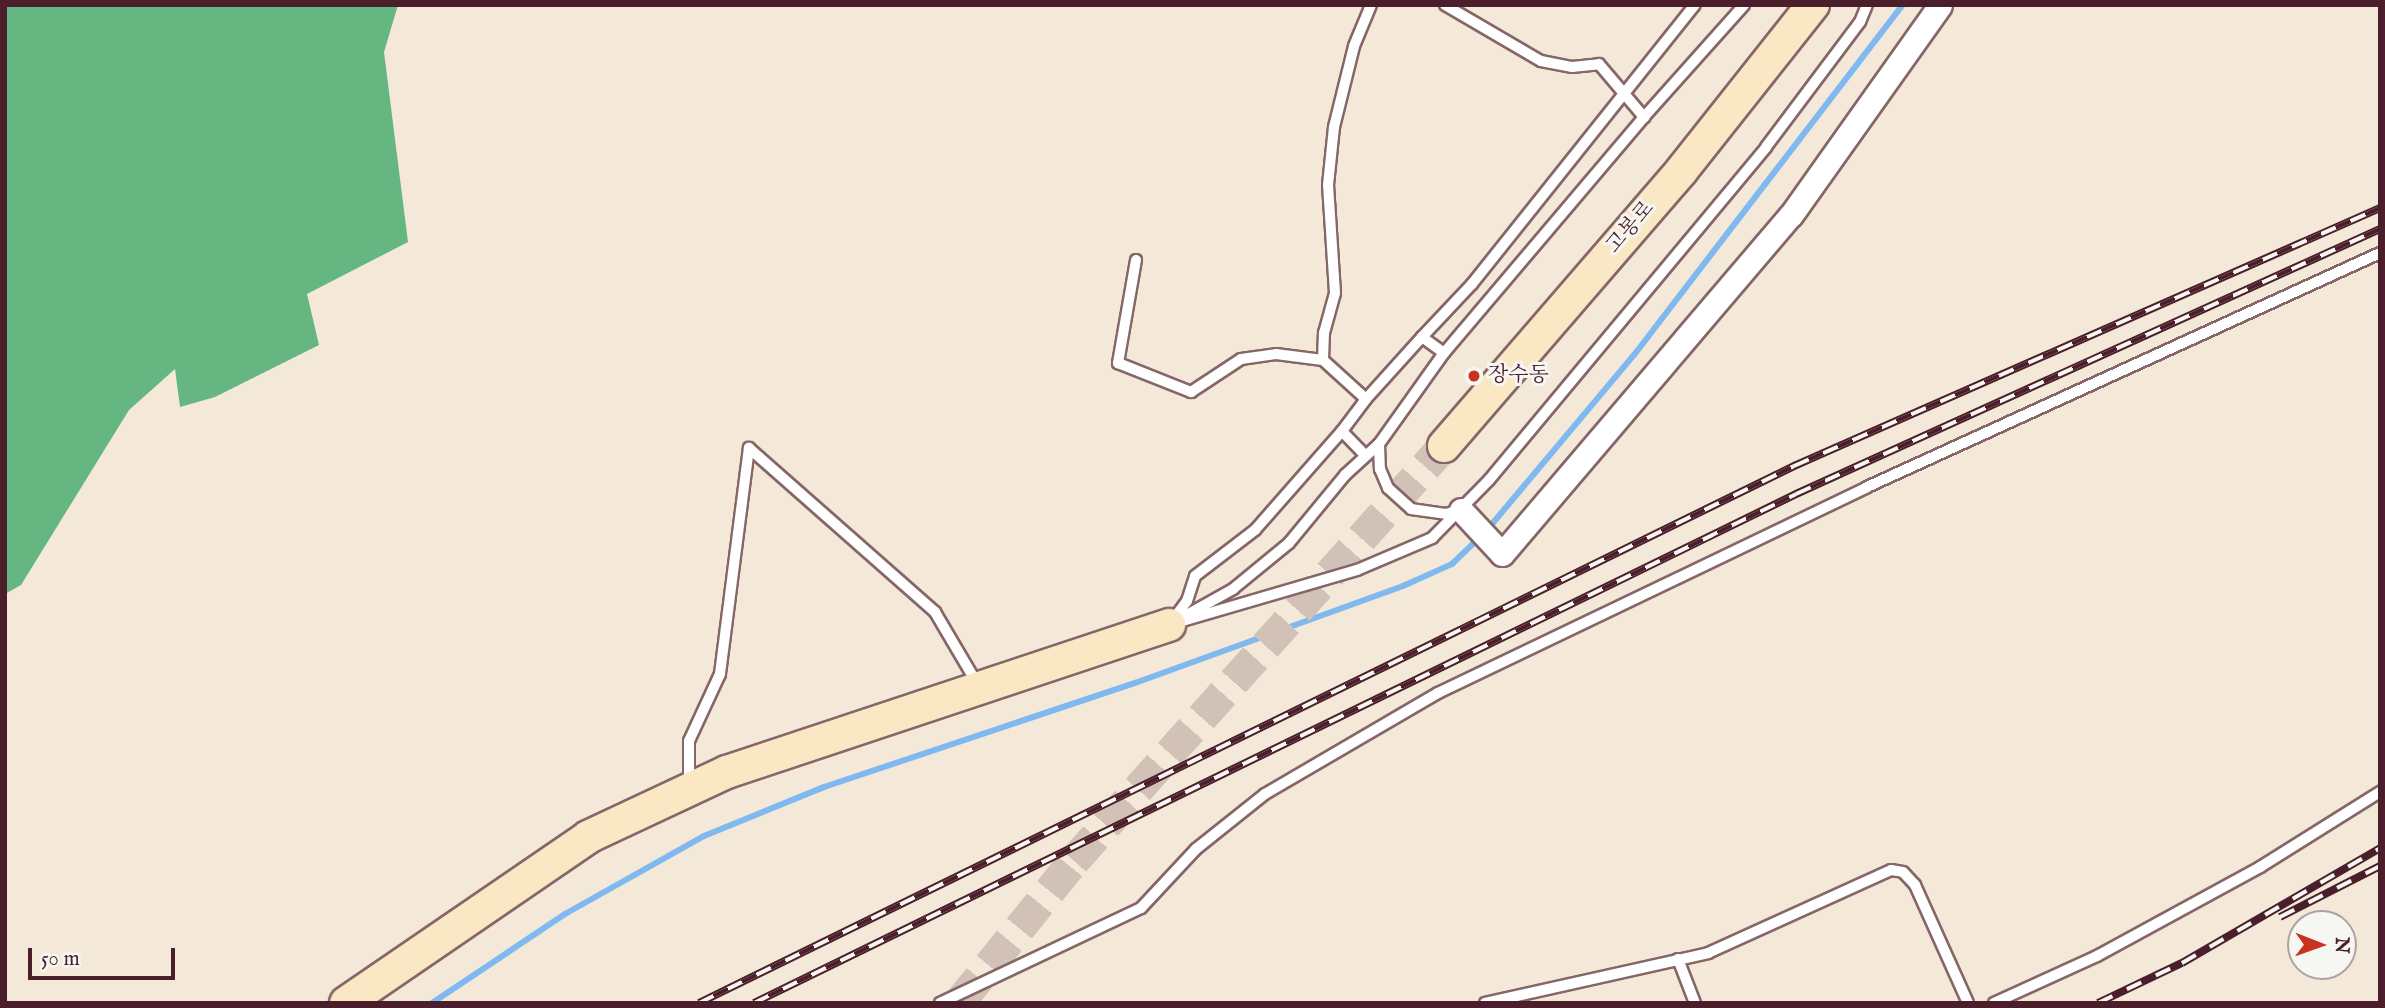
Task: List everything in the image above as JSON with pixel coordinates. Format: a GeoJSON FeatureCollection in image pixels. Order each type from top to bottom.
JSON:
{"type":"FeatureCollection","features":[{"type":"Feature","properties":{"kind":"street","name":"고봉로"},"geometry":{"type":"LineString","coordinates":[[1444,446],[1682,170],[1813,5]]}},
{"type":"Feature","properties":{"kind":"street"},"geometry":{"type":"LineString","coordinates":[[1465,514],[1502,554],[1791,215],[1940,5]]}},
{"type":"Feature","properties":{"kind":"street"},"geometry":{"type":"LineString","coordinates":[[346,1003],[588,837],[727,772],[1169,625]]}},
{"type":"Feature","properties":{"kind":"lane"},"geometry":{"type":"LineString","coordinates":[[1323,360],[1324,333],[1335,293],[1328,185],[1334,127],[1354,46],[1371,5]]}},
{"type":"Feature","properties":{"kind":"lane"},"geometry":{"type":"LineString","coordinates":[[1445,5],[1541,61],[1572,67],[1598,64],[1623,98],[1644,117]]}},
{"type":"Feature","properties":{"kind":"lane"},"geometry":{"type":"LineString","coordinates":[[1169,625],[1187,601],[1195,576],[1255,530],[1342,431],[1366,399],[1472,284],[1695,5]]}},
{"type":"Feature","properties":{"kind":"lane"},"geometry":{"type":"LineString","coordinates":[[1169,625],[1233,589],[1269,561],[1364,454],[1379,444],[1444,353],[1644,117],[1744,5]]}},
{"type":"Feature","properties":{"kind":"lane"},"geometry":{"type":"LineString","coordinates":[[1169,625],[1395,557],[1432,538],[1465,514],[1766,147],[1860,22],[1867,5]]}},
{"type":"Feature","properties":{"kind":"lane"},"geometry":{"type":"LineString","coordinates":[[940,1003],[1141,908],[1196,849],[1265,794],[1438,693],[1867,487],[2380,253]]}},
{"type":"Feature","properties":{"kind":"lane"},"geometry":{"type":"LineString","coordinates":[[1136,260],[1118,363],[1191,392],[1241,359],[1276,354],[1323,360],[1366,399]]}},
{"type":"Feature","properties":{"kind":"lane"},"geometry":{"type":"LineString","coordinates":[[1422,337],[1444,353]]}},
{"type":"Feature","properties":{"kind":"lane"},"geometry":{"type":"LineString","coordinates":[[1342,431],[1364,454]]}},
{"type":"Feature","properties":{"kind":"lane"},"geometry":{"type":"LineString","coordinates":[[1379,444],[1380,469],[1388,488],[1411,509],[1465,514]]}},
{"type":"Feature","properties":{"kind":"lane"},"geometry":{"type":"LineString","coordinates":[[690,790],[689,741],[720,674],[748,448],[935,612],[980,690]]}},
{"type":"Feature","properties":{"kind":"lane"},"geometry":{"type":"LineString","coordinates":[[1994,1003],[2109,950],[2260,867],[2380,792]]}},
{"type":"Feature","properties":{"kind":"lane"},"geometry":{"type":"LineString","coordinates":[[1485,1003],[1708,953],[1891,870],[1903,872],[1915,884],[1968,1003]]}},
{"type":"Feature","properties":{"kind":"lane"},"geometry":{"type":"LineString","coordinates":[[1678,959],[1695,1003]]}},
{"type":"Feature","properties":{"kind":"green space"},"geometry":{"type":"Polygon","coordinates":[[[5,5],[398,5],[384,52],[408,242],[307,294],[319,345],[215,397],[180,407],[175,369],[129,410],[21,585],[5,594],[5,5]]]}},
{"type":"Feature","properties":{"kind":"waterway"},"geometry":{"type":"LineString","coordinates":[[1487,530],[1634,355],[1903,5]]}},
{"type":"Feature","properties":{"kind":"waterway"},"geometry":{"type":"LineString","coordinates":[[432,1003],[565,914],[704,836],[824,787],[1135,683],[1403,586],[1452,564],[1479,538]]}},
{"type":"Feature","properties":{"kind":"tunnel"},"geometry":{"type":"LineString","coordinates":[[959,1003],[1074,861],[1444,446]]}},
{"type":"Feature","properties":{"kind":"railway"},"geometry":{"type":"LineString","coordinates":[[699,1003],[1794,466],[2380,208]]}},
{"type":"Feature","properties":{"kind":"railway"},"geometry":{"type":"LineString","coordinates":[[754,1003],[1796,494],[2380,229]]}},
{"type":"Feature","properties":{"kind":"railway"},"geometry":{"type":"LineString","coordinates":[[2098,1003],[2182,963],[2380,848]]}},
{"type":"Feature","properties":{"kind":"railway"},"geometry":{"type":"LineString","coordinates":[[2280,917],[2380,866]]}},
{"type":"Feature","properties":{"kind":"place","name":"장수동"},"geometry":{"type":"Point","coordinates":[1474,376]}}]}
